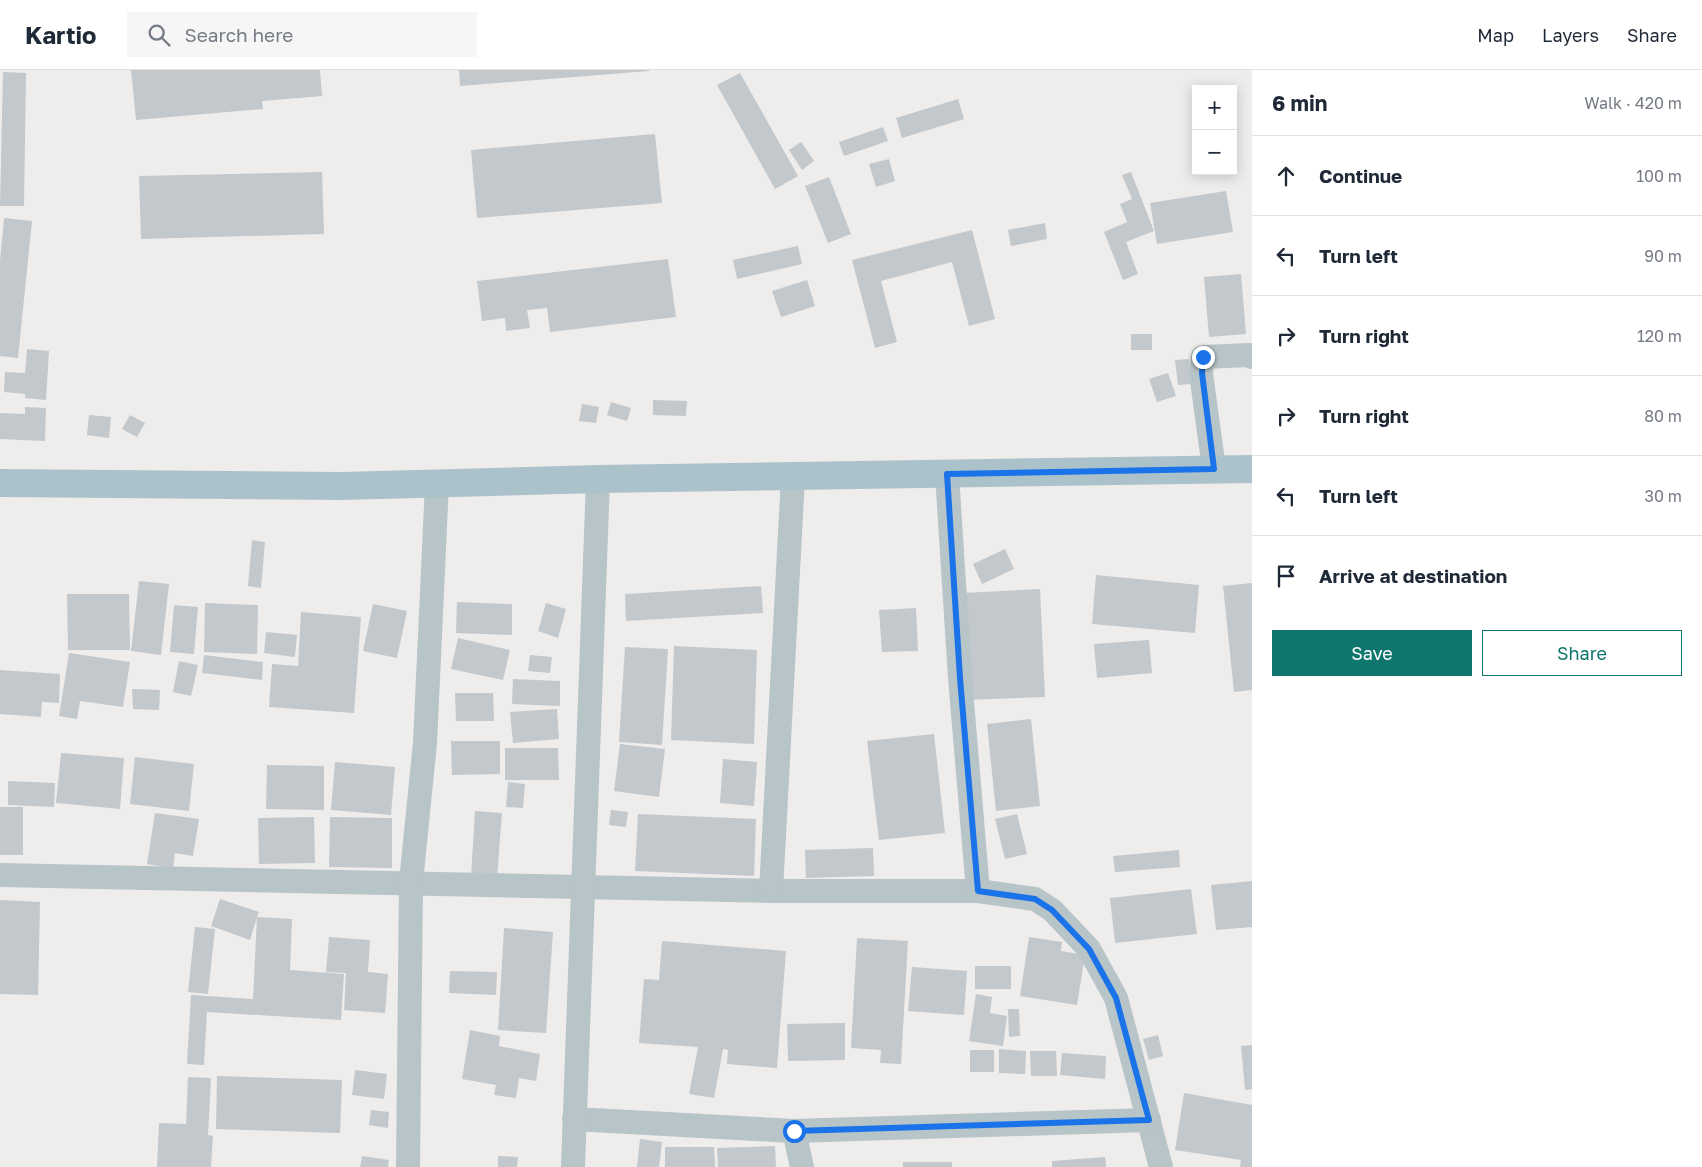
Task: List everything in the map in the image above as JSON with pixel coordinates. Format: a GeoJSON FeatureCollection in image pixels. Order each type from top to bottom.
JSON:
{"type":"FeatureCollection","features":[{"type":"Feature","properties":{"kind":"main road"},"geometry":{"type":"LineString","coordinates":[[0,483],[332,486],[598,479],[1252,469]]}},
{"type":"Feature","properties":{"kind":"street"},"geometry":{"type":"LineString","coordinates":[[1214,469],[1202,373],[1203,357],[1250,355],[1252,357]]}},
{"type":"Feature","properties":{"kind":"street"},"geometry":{"type":"LineString","coordinates":[[947,474],[960,678],[978,891]]}},
{"type":"Feature","properties":{"kind":"street"},"geometry":{"type":"LineString","coordinates":[[771,891],[793,477]]}},
{"type":"Feature","properties":{"kind":"street"},"geometry":{"type":"LineString","coordinates":[[573,1167],[598,479]]}},
{"type":"Feature","properties":{"kind":"street"},"geometry":{"type":"LineString","coordinates":[[408,1167],[411,882],[425,743],[438,484]]}},
{"type":"Feature","properties":{"kind":"street"},"geometry":{"type":"LineString","coordinates":[[0,875],[411,882],[582,888],[771,891],[978,891],[1035,899],[1052,910],[1089,949],[1116,998],[1161,1167]]}},
{"type":"Feature","properties":{"kind":"street"},"geometry":{"type":"LineString","coordinates":[[574,1119],[794,1131],[1149,1120]]}},
{"type":"Feature","properties":{"kind":"street"},"geometry":{"type":"LineString","coordinates":[[794,1131],[802,1167]]}},
{"type":"Feature","properties":{"kind":"building"},"geometry":{"type":"Polygon","coordinates":[[[131,70],[320,70],[322,96],[262,101],[263,109],[136,120],[131,70]]]}},
{"type":"Feature","properties":{"kind":"building"},"geometry":{"type":"Polygon","coordinates":[[[459,70],[649,70],[649,71],[460,86],[459,70]]]}},
{"type":"Feature","properties":{"kind":"building"},"geometry":{"type":"Polygon","coordinates":[[[3,72],[26,73],[24,206],[0,206],[3,72]]]}},
{"type":"Feature","properties":{"kind":"building"},"geometry":{"type":"Polygon","coordinates":[[[740,73],[798,176],[775,189],[717,85],[740,73]]]}},
{"type":"Feature","properties":{"kind":"building"},"geometry":{"type":"Polygon","coordinates":[[[958,99],[964,119],[902,138],[896,118],[958,99]]]}},
{"type":"Feature","properties":{"kind":"building"},"geometry":{"type":"Polygon","coordinates":[[[883,127],[888,141],[844,156],[839,142],[883,127]]]}},
{"type":"Feature","properties":{"kind":"building"},"geometry":{"type":"Polygon","coordinates":[[[655,134],[662,203],[477,218],[471,150],[655,134]]]}},
{"type":"Feature","properties":{"kind":"building"},"geometry":{"type":"Polygon","coordinates":[[[801,142],[814,161],[802,170],[789,150],[801,142]]]}},
{"type":"Feature","properties":{"kind":"building"},"geometry":{"type":"Polygon","coordinates":[[[889,159],[895,181],[876,187],[869,164],[889,159]]]}},
{"type":"Feature","properties":{"kind":"building"},"geometry":{"type":"Polygon","coordinates":[[[322,172],[324,234],[141,239],[139,176],[322,172]]]}},
{"type":"Feature","properties":{"kind":"building"},"geometry":{"type":"Polygon","coordinates":[[[1131,172],[1154,231],[1126,242],[1138,274],[1123,280],[1104,232],[1127,222],[1120,204],[1132,199],[1122,175],[1131,172]]]}},
{"type":"Feature","properties":{"kind":"building"},"geometry":{"type":"Polygon","coordinates":[[[829,177],[851,234],[828,243],[805,186],[829,177]]]}},
{"type":"Feature","properties":{"kind":"building"},"geometry":{"type":"Polygon","coordinates":[[[1226,191],[1233,232],[1157,244],[1150,203],[1226,191]]]}},
{"type":"Feature","properties":{"kind":"building"},"geometry":{"type":"Polygon","coordinates":[[[4,218],[32,221],[18,358],[0,356],[0,261],[4,218]]]}},
{"type":"Feature","properties":{"kind":"building"},"geometry":{"type":"Polygon","coordinates":[[[1045,223],[1047,239],[1011,246],[1008,230],[1045,223]]]}},
{"type":"Feature","properties":{"kind":"building"},"geometry":{"type":"Polygon","coordinates":[[[972,230],[995,319],[969,326],[952,262],[881,281],[897,342],[875,348],[852,260],[972,230]]]}},
{"type":"Feature","properties":{"kind":"building"},"geometry":{"type":"Polygon","coordinates":[[[798,246],[802,264],[737,279],[733,260],[798,246]]]}},
{"type":"Feature","properties":{"kind":"building"},"geometry":{"type":"Polygon","coordinates":[[[668,259],[676,317],[550,332],[547,308],[527,310],[530,328],[506,331],[505,318],[482,321],[477,281],[668,259]]]}},
{"type":"Feature","properties":{"kind":"building"},"geometry":{"type":"Polygon","coordinates":[[[1241,274],[1246,334],[1209,337],[1204,277],[1241,274]]]}},
{"type":"Feature","properties":{"kind":"building"},"geometry":{"type":"Polygon","coordinates":[[[807,280],[815,306],[781,317],[772,291],[807,280]]]}},
{"type":"Feature","properties":{"kind":"building"},"geometry":{"type":"Polygon","coordinates":[[[1131,334],[1152,334],[1152,350],[1131,350],[1131,334]]]}},
{"type":"Feature","properties":{"kind":"building"},"geometry":{"type":"Polygon","coordinates":[[[27,349],[49,351],[46,400],[25,398],[25,394],[4,392],[5,372],[25,373],[27,349]]]}},
{"type":"Feature","properties":{"kind":"building"},"geometry":{"type":"Polygon","coordinates":[[[1189,359],[1191,384],[1178,385],[1175,360],[1189,359]]]}},
{"type":"Feature","properties":{"kind":"building"},"geometry":{"type":"Polygon","coordinates":[[[1168,373],[1176,396],[1157,402],[1149,379],[1168,373]]]}},
{"type":"Feature","properties":{"kind":"building"},"geometry":{"type":"Polygon","coordinates":[[[653,400],[687,401],[686,416],[653,415],[653,400]]]}},
{"type":"Feature","properties":{"kind":"building"},"geometry":{"type":"Polygon","coordinates":[[[611,402],[631,408],[627,421],[607,415],[611,402]]]}},
{"type":"Feature","properties":{"kind":"building"},"geometry":{"type":"Polygon","coordinates":[[[582,404],[599,407],[596,423],[579,421],[582,404]]]}},
{"type":"Feature","properties":{"kind":"building"},"geometry":{"type":"Polygon","coordinates":[[[25,407],[46,408],[45,441],[0,439],[0,413],[25,414],[25,407]]]}},
{"type":"Feature","properties":{"kind":"building"},"geometry":{"type":"Polygon","coordinates":[[[89,415],[111,417],[109,438],[87,435],[89,415]]]}},
{"type":"Feature","properties":{"kind":"building"},"geometry":{"type":"Polygon","coordinates":[[[130,415],[145,423],[137,437],[122,429],[130,415]]]}},
{"type":"Feature","properties":{"kind":"building"},"geometry":{"type":"Polygon","coordinates":[[[252,540],[265,542],[261,588],[248,586],[252,540]]]}},
{"type":"Feature","properties":{"kind":"building"},"geometry":{"type":"Polygon","coordinates":[[[1005,549],[1014,569],[982,584],[973,564],[1005,549]]]}},
{"type":"Feature","properties":{"kind":"building"},"geometry":{"type":"Polygon","coordinates":[[[1096,575],[1199,585],[1195,633],[1092,624],[1096,575]]]}},
{"type":"Feature","properties":{"kind":"building"},"geometry":{"type":"Polygon","coordinates":[[[139,581],[169,584],[161,655],[131,651],[139,581]]]}},
{"type":"Feature","properties":{"kind":"building"},"geometry":{"type":"Polygon","coordinates":[[[1252,583],[1252,690],[1234,692],[1223,586],[1252,583]]]}},
{"type":"Feature","properties":{"kind":"building"},"geometry":{"type":"Polygon","coordinates":[[[761,586],[763,613],[626,621],[625,594],[761,586]]]}},
{"type":"Feature","properties":{"kind":"building"},"geometry":{"type":"Polygon","coordinates":[[[1040,589],[1045,697],[966,700],[962,593],[1040,589]]]}},
{"type":"Feature","properties":{"kind":"building"},"geometry":{"type":"Polygon","coordinates":[[[67,594],[129,594],[130,650],[68,650],[67,594]]]}},
{"type":"Feature","properties":{"kind":"building"},"geometry":{"type":"Polygon","coordinates":[[[457,602],[512,604],[512,635],[456,633],[457,602]]]}},
{"type":"Feature","properties":{"kind":"building"},"geometry":{"type":"Polygon","coordinates":[[[205,603],[258,605],[257,654],[204,652],[205,603]]]}},
{"type":"Feature","properties":{"kind":"building"},"geometry":{"type":"Polygon","coordinates":[[[546,603],[566,609],[558,638],[538,631],[546,603]]]}},
{"type":"Feature","properties":{"kind":"building"},"geometry":{"type":"Polygon","coordinates":[[[373,604],[407,611],[397,658],[363,651],[373,604]]]}},
{"type":"Feature","properties":{"kind":"building"},"geometry":{"type":"Polygon","coordinates":[[[174,605],[198,607],[194,654],[170,652],[174,605]]]}},
{"type":"Feature","properties":{"kind":"building"},"geometry":{"type":"Polygon","coordinates":[[[916,608],[918,651],[882,652],[879,610],[916,608]]]}},
{"type":"Feature","properties":{"kind":"building"},"geometry":{"type":"Polygon","coordinates":[[[301,612],[361,617],[354,713],[269,707],[272,664],[298,666],[301,612]]]}},
{"type":"Feature","properties":{"kind":"building"},"geometry":{"type":"Polygon","coordinates":[[[266,632],[297,635],[295,657],[264,653],[266,632]]]}},
{"type":"Feature","properties":{"kind":"building"},"geometry":{"type":"Polygon","coordinates":[[[458,638],[510,650],[503,680],[451,669],[458,638]]]}},
{"type":"Feature","properties":{"kind":"building"},"geometry":{"type":"Polygon","coordinates":[[[1149,640],[1152,673],[1097,678],[1094,644],[1149,640]]]}},
{"type":"Feature","properties":{"kind":"building"},"geometry":{"type":"Polygon","coordinates":[[[674,646],[757,650],[754,744],[671,740],[674,646]]]}},
{"type":"Feature","properties":{"kind":"building"},"geometry":{"type":"Polygon","coordinates":[[[625,647],[668,649],[662,745],[619,742],[625,647]]]}},
{"type":"Feature","properties":{"kind":"building"},"geometry":{"type":"Polygon","coordinates":[[[69,653],[130,662],[123,707],[80,701],[77,719],[59,716],[69,653]]]}},
{"type":"Feature","properties":{"kind":"building"},"geometry":{"type":"Polygon","coordinates":[[[204,655],[263,662],[262,680],[202,673],[204,655]]]}},
{"type":"Feature","properties":{"kind":"building"},"geometry":{"type":"Polygon","coordinates":[[[530,655],[552,657],[550,673],[528,671],[530,655]]]}},
{"type":"Feature","properties":{"kind":"building"},"geometry":{"type":"Polygon","coordinates":[[[179,661],[198,665],[191,696],[173,692],[179,661]]]}},
{"type":"Feature","properties":{"kind":"building"},"geometry":{"type":"Polygon","coordinates":[[[0,670],[60,674],[59,703],[42,702],[41,717],[0,714],[0,670]]]}},
{"type":"Feature","properties":{"kind":"building"},"geometry":{"type":"Polygon","coordinates":[[[513,679],[560,681],[560,706],[512,704],[513,679]]]}},
{"type":"Feature","properties":{"kind":"building"},"geometry":{"type":"Polygon","coordinates":[[[132,689],[160,690],[159,710],[133,709],[132,689]]]}},
{"type":"Feature","properties":{"kind":"building"},"geometry":{"type":"Polygon","coordinates":[[[455,693],[493,693],[494,721],[456,721],[455,693]]]}},
{"type":"Feature","properties":{"kind":"building"},"geometry":{"type":"Polygon","coordinates":[[[557,709],[559,739],[513,743],[510,712],[557,709]]]}},
{"type":"Feature","properties":{"kind":"building"},"geometry":{"type":"Polygon","coordinates":[[[1031,719],[1040,806],[996,811],[987,724],[1031,719]]]}},
{"type":"Feature","properties":{"kind":"building"},"geometry":{"type":"Polygon","coordinates":[[[934,734],[945,833],[879,840],[867,741],[934,734]]]}},
{"type":"Feature","properties":{"kind":"building"},"geometry":{"type":"Polygon","coordinates":[[[451,741],[500,741],[500,774],[452,775],[451,741]]]}},
{"type":"Feature","properties":{"kind":"building"},"geometry":{"type":"Polygon","coordinates":[[[620,744],[665,749],[659,797],[614,791],[620,744]]]}},
{"type":"Feature","properties":{"kind":"building"},"geometry":{"type":"Polygon","coordinates":[[[505,748],[558,748],[559,780],[505,780],[505,748]]]}},
{"type":"Feature","properties":{"kind":"building"},"geometry":{"type":"Polygon","coordinates":[[[61,753],[124,758],[120,809],[56,803],[61,753]]]}},
{"type":"Feature","properties":{"kind":"building"},"geometry":{"type":"Polygon","coordinates":[[[135,757],[194,764],[189,811],[130,804],[135,757]]]}},
{"type":"Feature","properties":{"kind":"building"},"geometry":{"type":"Polygon","coordinates":[[[723,759],[757,762],[754,806],[720,803],[723,759]]]}},
{"type":"Feature","properties":{"kind":"building"},"geometry":{"type":"Polygon","coordinates":[[[335,762],[395,767],[391,815],[331,810],[335,762]]]}},
{"type":"Feature","properties":{"kind":"building"},"geometry":{"type":"Polygon","coordinates":[[[267,765],[324,766],[324,810],[266,809],[267,765]]]}},
{"type":"Feature","properties":{"kind":"building"},"geometry":{"type":"Polygon","coordinates":[[[8,781],[55,783],[54,807],[8,805],[8,781]]]}},
{"type":"Feature","properties":{"kind":"building"},"geometry":{"type":"Polygon","coordinates":[[[508,782],[525,784],[523,808],[506,807],[508,782]]]}},
{"type":"Feature","properties":{"kind":"building"},"geometry":{"type":"Polygon","coordinates":[[[0,807],[23,807],[23,855],[0,855],[0,807]]]}},
{"type":"Feature","properties":{"kind":"building"},"geometry":{"type":"Polygon","coordinates":[[[611,810],[628,812],[626,827],[609,825],[611,810]]]}},
{"type":"Feature","properties":{"kind":"building"},"geometry":{"type":"Polygon","coordinates":[[[475,811],[502,813],[497,879],[471,877],[475,811]]]}},
{"type":"Feature","properties":{"kind":"building"},"geometry":{"type":"Polygon","coordinates":[[[155,813],[199,819],[193,856],[175,853],[173,868],[147,864],[155,813]]]}},
{"type":"Feature","properties":{"kind":"building"},"geometry":{"type":"Polygon","coordinates":[[[638,814],[756,819],[754,876],[635,871],[638,814]]]}},
{"type":"Feature","properties":{"kind":"building"},"geometry":{"type":"Polygon","coordinates":[[[1017,814],[1027,854],[1005,859],[995,819],[1017,814]]]}},
{"type":"Feature","properties":{"kind":"building"},"geometry":{"type":"Polygon","coordinates":[[[314,817],[315,863],[259,864],[258,818],[314,817]]]}},
{"type":"Feature","properties":{"kind":"building"},"geometry":{"type":"Polygon","coordinates":[[[330,817],[392,818],[392,868],[329,867],[330,817]]]}},
{"type":"Feature","properties":{"kind":"building"},"geometry":{"type":"Polygon","coordinates":[[[873,848],[874,876],[806,878],[805,850],[873,848]]]}},
{"type":"Feature","properties":{"kind":"building"},"geometry":{"type":"Polygon","coordinates":[[[1179,850],[1180,867],[1115,872],[1113,856],[1179,850]]]}},
{"type":"Feature","properties":{"kind":"building"},"geometry":{"type":"Polygon","coordinates":[[[1252,881],[1252,927],[1216,930],[1211,885],[1252,881]]]}},
{"type":"Feature","properties":{"kind":"building"},"geometry":{"type":"Polygon","coordinates":[[[1191,889],[1197,934],[1115,943],[1110,898],[1191,889]]]}},
{"type":"Feature","properties":{"kind":"building"},"geometry":{"type":"Polygon","coordinates":[[[220,899],[259,912],[250,940],[211,926],[220,899]]]}},
{"type":"Feature","properties":{"kind":"building"},"geometry":{"type":"Polygon","coordinates":[[[0,900],[40,902],[38,995],[0,994],[0,900]]]}},
{"type":"Feature","properties":{"kind":"building"},"geometry":{"type":"Polygon","coordinates":[[[257,917],[292,919],[290,970],[344,974],[341,1020],[207,1012],[204,1065],[187,1064],[191,995],[253,999],[257,917]]]}},
{"type":"Feature","properties":{"kind":"building"},"geometry":{"type":"Polygon","coordinates":[[[195,927],[215,929],[208,994],[188,992],[195,927]]]}},
{"type":"Feature","properties":{"kind":"building"},"geometry":{"type":"Polygon","coordinates":[[[504,928],[553,932],[546,1033],[498,1030],[504,928]]]}},
{"type":"Feature","properties":{"kind":"building"},"geometry":{"type":"Polygon","coordinates":[[[329,937],[370,940],[368,972],[388,974],[385,1013],[344,1010],[346,973],[326,972],[329,937]]]}},
{"type":"Feature","properties":{"kind":"building"},"geometry":{"type":"Polygon","coordinates":[[[1029,937],[1062,942],[1061,951],[1085,955],[1077,1005],[1020,996],[1029,937]]]}},
{"type":"Feature","properties":{"kind":"building"},"geometry":{"type":"Polygon","coordinates":[[[857,938],[908,941],[901,1064],[880,1063],[881,1050],[851,1048],[857,938]]]}},
{"type":"Feature","properties":{"kind":"building"},"geometry":{"type":"Polygon","coordinates":[[[662,941],[786,951],[777,1068],[727,1064],[728,1050],[723,1049],[714,1098],[689,1094],[698,1047],[639,1043],[644,979],[659,980],[662,941]]]}},
{"type":"Feature","properties":{"kind":"building"},"geometry":{"type":"Polygon","coordinates":[[[975,966],[1011,966],[1011,989],[975,989],[975,966]]]}},
{"type":"Feature","properties":{"kind":"building"},"geometry":{"type":"Polygon","coordinates":[[[912,967],[967,971],[964,1015],[908,1011],[912,967]]]}},
{"type":"Feature","properties":{"kind":"building"},"geometry":{"type":"Polygon","coordinates":[[[450,971],[497,972],[496,995],[449,993],[450,971]]]}},
{"type":"Feature","properties":{"kind":"building"},"geometry":{"type":"Polygon","coordinates":[[[976,994],[992,997],[990,1013],[1007,1016],[1003,1046],[969,1041],[976,994]]]}},
{"type":"Feature","properties":{"kind":"building"},"geometry":{"type":"Polygon","coordinates":[[[1008,1009],[1019,1009],[1020,1036],[1009,1037],[1008,1009]]]}},
{"type":"Feature","properties":{"kind":"building"},"geometry":{"type":"Polygon","coordinates":[[[845,1023],[845,1060],[788,1061],[787,1024],[845,1023]]]}},
{"type":"Feature","properties":{"kind":"building"},"geometry":{"type":"Polygon","coordinates":[[[470,1030],[500,1036],[499,1046],[540,1054],[536,1081],[519,1078],[516,1098],[494,1095],[496,1085],[462,1079],[470,1030]]]}},
{"type":"Feature","properties":{"kind":"building"},"geometry":{"type":"Polygon","coordinates":[[[1158,1035],[1163,1056],[1149,1060],[1143,1039],[1158,1035]]]}},
{"type":"Feature","properties":{"kind":"building"},"geometry":{"type":"Polygon","coordinates":[[[1252,1045],[1252,1089],[1245,1090],[1241,1046],[1252,1045]]]}},
{"type":"Feature","properties":{"kind":"building"},"geometry":{"type":"Polygon","coordinates":[[[999,1049],[1026,1051],[1025,1074],[999,1073],[999,1049]]]}},
{"type":"Feature","properties":{"kind":"building"},"geometry":{"type":"Polygon","coordinates":[[[970,1050],[994,1050],[994,1072],[970,1072],[970,1050]]]}},
{"type":"Feature","properties":{"kind":"building"},"geometry":{"type":"Polygon","coordinates":[[[1030,1051],[1056,1051],[1057,1076],[1031,1076],[1030,1051]]]}},
{"type":"Feature","properties":{"kind":"building"},"geometry":{"type":"Polygon","coordinates":[[[1062,1053],[1106,1056],[1105,1079],[1060,1075],[1062,1053]]]}},
{"type":"Feature","properties":{"kind":"building"},"geometry":{"type":"Polygon","coordinates":[[[355,1070],[387,1074],[384,1099],[352,1095],[355,1070]]]}},
{"type":"Feature","properties":{"kind":"building"},"geometry":{"type":"Polygon","coordinates":[[[217,1076],[342,1080],[340,1133],[216,1129],[217,1076]]]}},
{"type":"Feature","properties":{"kind":"building"},"geometry":{"type":"Polygon","coordinates":[[[188,1077],[211,1078],[208,1135],[213,1136],[211,1167],[157,1167],[159,1123],[186,1124],[188,1077]]]}},
{"type":"Feature","properties":{"kind":"building"},"geometry":{"type":"Polygon","coordinates":[[[1184,1093],[1252,1105],[1252,1167],[1240,1167],[1241,1160],[1175,1150],[1184,1093]]]}},
{"type":"Feature","properties":{"kind":"building"},"geometry":{"type":"Polygon","coordinates":[[[371,1110],[389,1112],[388,1128],[369,1125],[371,1110]]]}},
{"type":"Feature","properties":{"kind":"building"},"geometry":{"type":"Polygon","coordinates":[[[640,1139],[662,1142],[659,1167],[637,1167],[640,1139]]]}},
{"type":"Feature","properties":{"kind":"building"},"geometry":{"type":"Polygon","coordinates":[[[775,1146],[776,1167],[718,1167],[717,1148],[775,1146]]]}},
{"type":"Feature","properties":{"kind":"building"},"geometry":{"type":"Polygon","coordinates":[[[665,1147],[714,1147],[715,1167],[665,1167],[665,1147]]]}},
{"type":"Feature","properties":{"kind":"building"},"geometry":{"type":"Polygon","coordinates":[[[362,1156],[389,1160],[388,1167],[360,1167],[362,1156]]]}},
{"type":"Feature","properties":{"kind":"building"},"geometry":{"type":"Polygon","coordinates":[[[498,1156],[518,1157],[517,1167],[498,1167],[498,1156]]]}},
{"type":"Feature","properties":{"kind":"building"},"geometry":{"type":"Polygon","coordinates":[[[1105,1157],[1106,1167],[1052,1167],[1052,1161],[1105,1157]]]}},
{"type":"Feature","properties":{"kind":"building"},"geometry":{"type":"Polygon","coordinates":[[[903,1162],[952,1162],[952,1167],[903,1167],[903,1162]]]}},
{"type":"Feature","properties":{"kind":"route"},"geometry":{"type":"LineString","coordinates":[[794,1131],[1149,1120],[1116,998],[1089,949],[1052,910],[1035,899],[978,891],[960,678],[947,474],[1214,469],[1202,373],[1203,357]]}}]}
